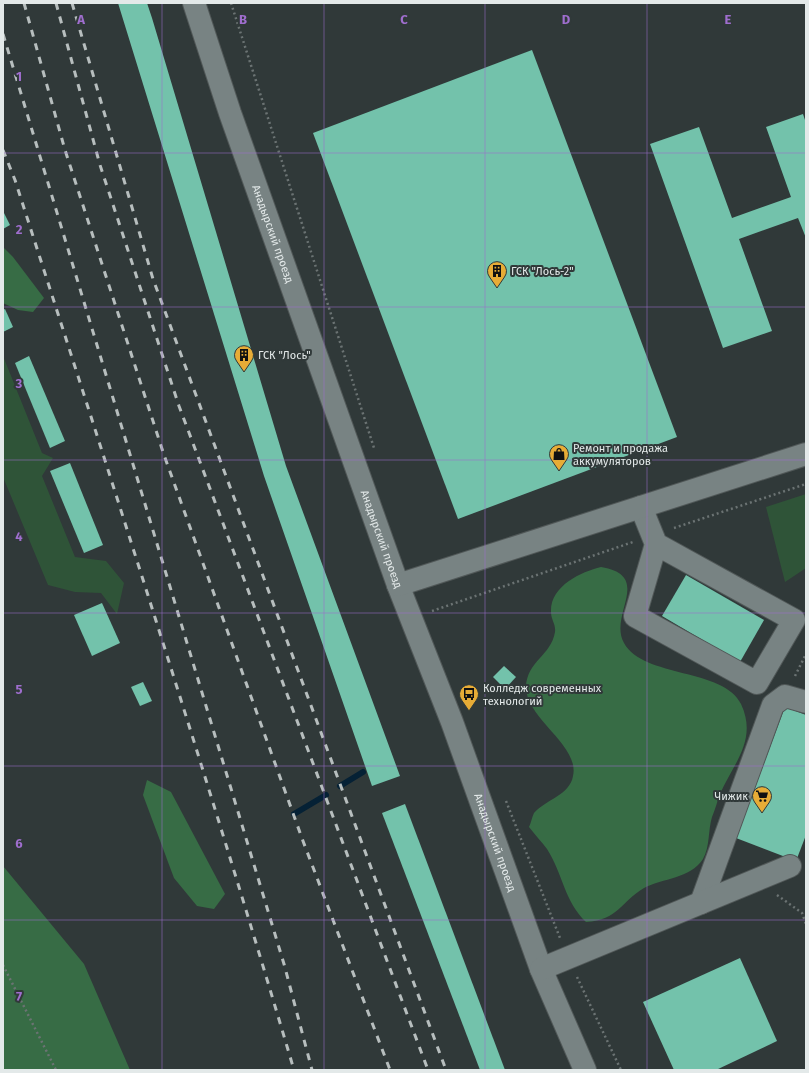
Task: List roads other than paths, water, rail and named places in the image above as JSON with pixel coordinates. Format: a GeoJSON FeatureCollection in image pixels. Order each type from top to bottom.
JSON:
{"type":"FeatureCollection","features":[{"type":"Feature","properties":{"kind":"street","name":"Анадырский проезд"},"geometry":{"type":"LineString","coordinates":[[194,3],[230,113],[398,585],[452,722],[541,970],[586,1070]]}},
{"type":"Feature","properties":{"kind":"street"},"geometry":{"type":"LineString","coordinates":[[398,585],[806,454]]}},
{"type":"Feature","properties":{"kind":"street"},"geometry":{"type":"LineString","coordinates":[[641,507],[655,540],[794,620],[757,684],[635,616],[655,540]]}},
{"type":"Feature","properties":{"kind":"street"},"geometry":{"type":"LineString","coordinates":[[701,903],[773,705],[785,696],[806,702]]}},
{"type":"Feature","properties":{"kind":"street"},"geometry":{"type":"LineString","coordinates":[[541,970],[790,866]]}},
{"type":"Feature","properties":{"kind":"waterway"},"geometry":{"type":"LineString","coordinates":[[340,786],[363,772]]}},
{"type":"Feature","properties":{"kind":"waterway"},"geometry":{"type":"LineString","coordinates":[[294,814],[326,795]]}},
{"type":"Feature","properties":{"kind":"railway"},"geometry":{"type":"LineString","coordinates":[[24,3],[65,150],[164,455],[303,841],[390,1070]]}},
{"type":"Feature","properties":{"kind":"railway"},"geometry":{"type":"LineString","coordinates":[[56,3],[100,165],[179,406],[428,1070]]}},
{"type":"Feature","properties":{"kind":"railway"},"geometry":{"type":"LineString","coordinates":[[72,3],[153,279],[446,1070]]}},
{"type":"Feature","properties":{"kind":"railway"},"geometry":{"type":"LineString","coordinates":[[3,34],[284,964],[312,1070]]}},
{"type":"Feature","properties":{"kind":"railway"},"geometry":{"type":"LineString","coordinates":[[3,150],[15,180],[157,624],[227,847],[294,1070]]}},
{"type":"Feature","properties":{"kind":"place","name":"ГСК \"Лось-2\""},"geometry":{"type":"Point","coordinates":[497,288]}},
{"type":"Feature","properties":{"kind":"place","name":"ГСК \"Лось\""},"geometry":{"type":"Point","coordinates":[244,372]}},
{"type":"Feature","properties":{"kind":"place","name":"Ремонт и продажа аккумуляторов"},"geometry":{"type":"Point","coordinates":[559,471]}},
{"type":"Feature","properties":{"kind":"place","name":"Колледж современных технологий"},"geometry":{"type":"Point","coordinates":[469,711]}},
{"type":"Feature","properties":{"kind":"place","name":"Чижик"},"geometry":{"type":"Point","coordinates":[762,813]}}]}
